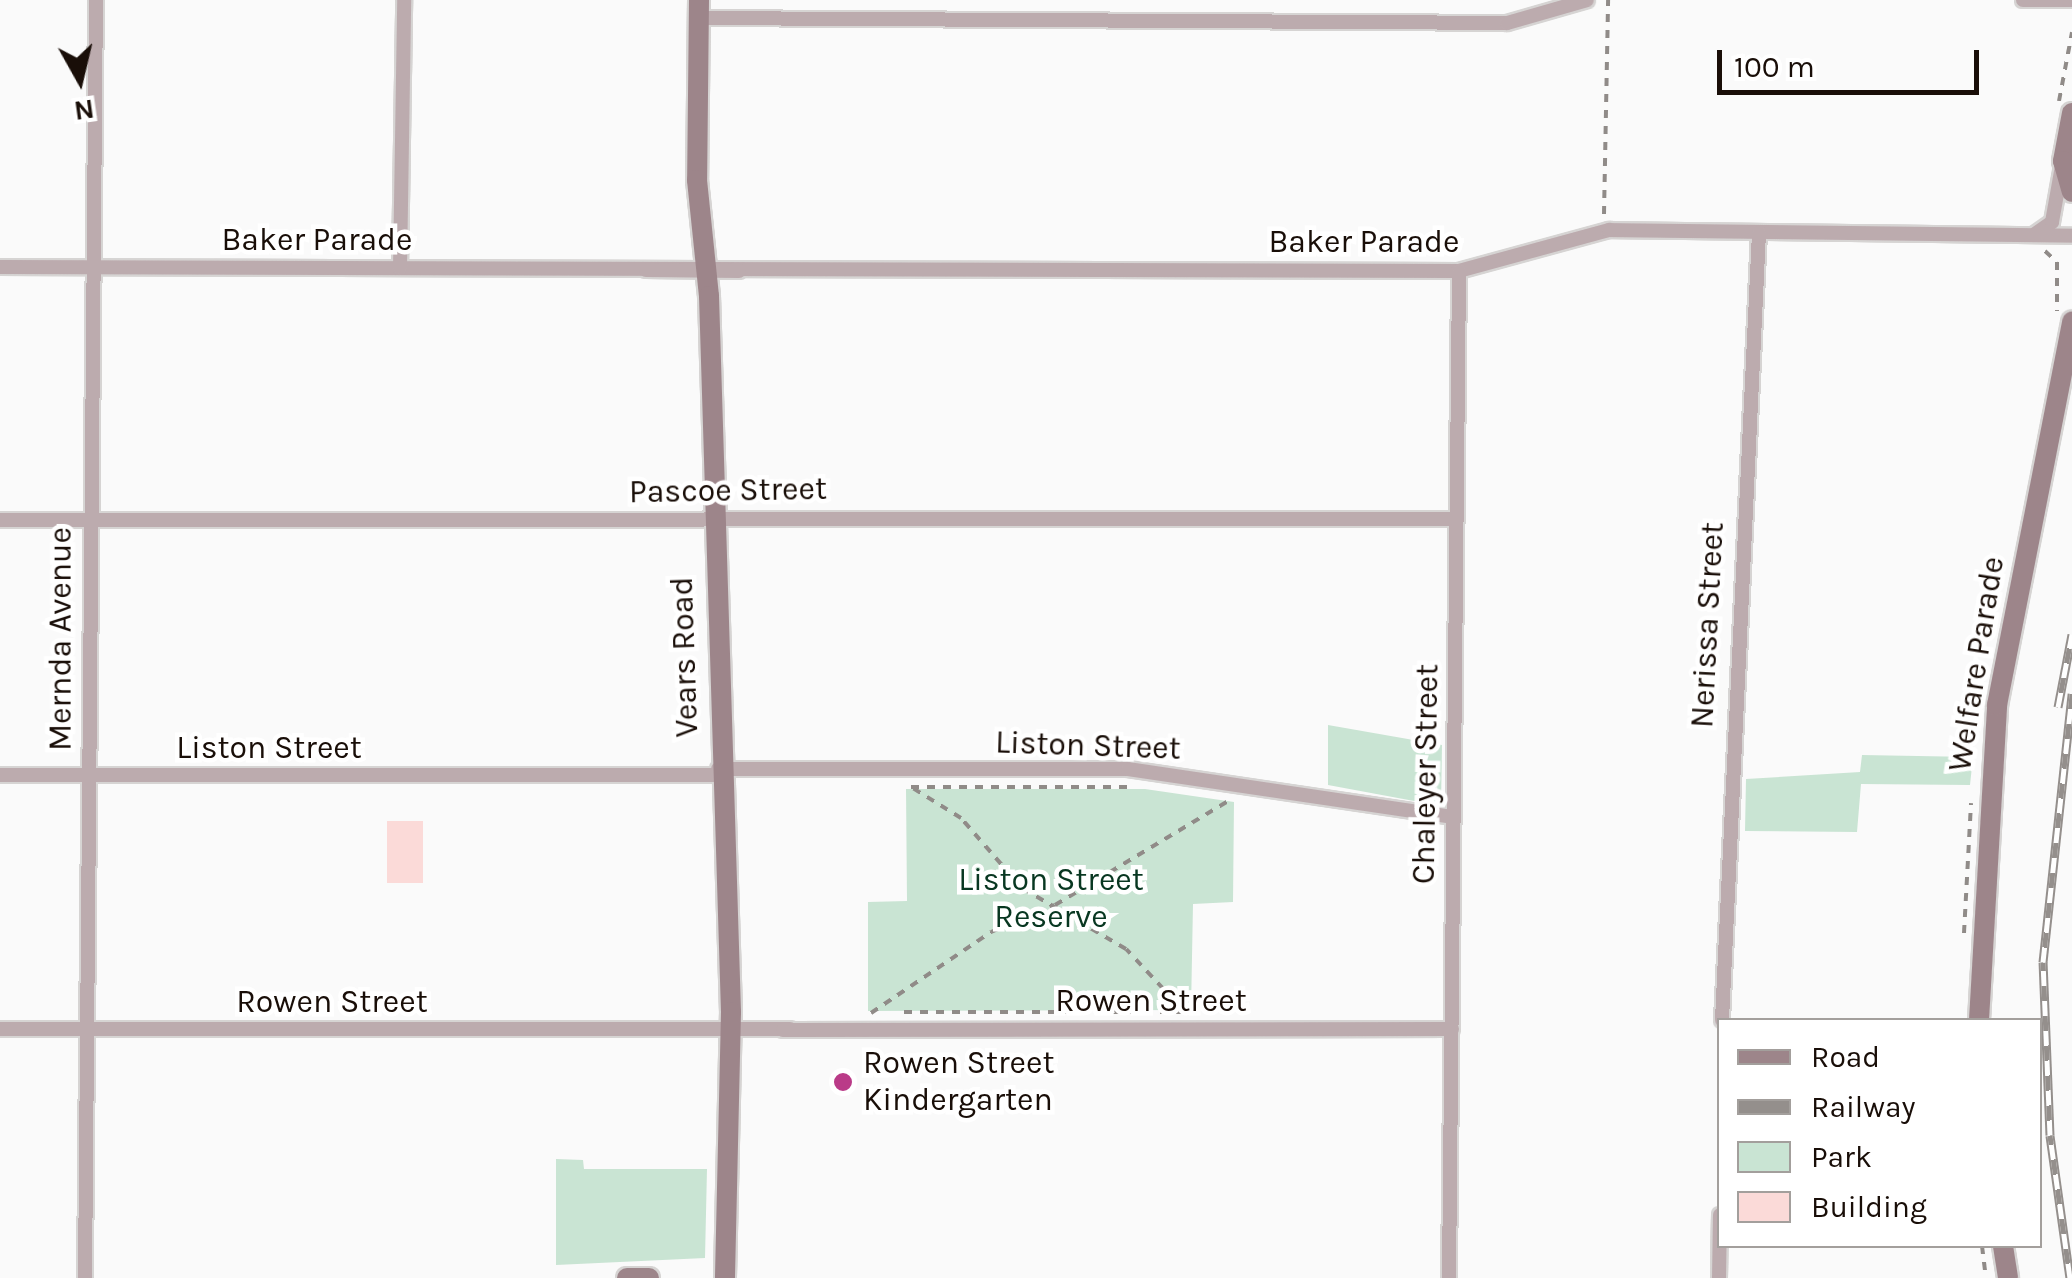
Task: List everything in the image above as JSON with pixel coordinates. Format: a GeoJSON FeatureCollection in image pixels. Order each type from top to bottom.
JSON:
{"type":"FeatureCollection","features":[{"type":"Feature","properties":{"kind":"street","name":"Mernda Avenue"},"geometry":{"type":"LineString","coordinates":[[84,1278],[96,0]]}},
{"type":"Feature","properties":{"kind":"street"},"geometry":{"type":"LineString","coordinates":[[400,268],[404,0]]}},
{"type":"Feature","properties":{"kind":"street"},"geometry":{"type":"LineString","coordinates":[[699,9],[1507,22],[1586,0]]}},
{"type":"Feature","properties":{"kind":"street"},"geometry":{"type":"LineString","coordinates":[[2023,0],[2072,0]]}},
{"type":"Feature","properties":{"kind":"street","name":"Vears Road"},"geometry":{"type":"LineString","coordinates":[[699,9],[699,268],[705,335],[725,978],[725,1278]]}},
{"type":"Feature","properties":{"kind":"street"},"geometry":{"type":"LineString","coordinates":[[2025,236],[2052,222],[2072,113]]}},
{"type":"Feature","properties":{"kind":"street"},"geometry":{"type":"LineString","coordinates":[[2063,161],[2072,192]]}},
{"type":"Feature","properties":{"kind":"street","name":"Baker Parade"},"geometry":{"type":"LineString","coordinates":[[0,267],[1459,271],[1602,231],[2072,236]]}},
{"type":"Feature","properties":{"kind":"street","name":"Nerissa Street"},"geometry":{"type":"LineString","coordinates":[[1722,1018],[1759,232]]}},
{"type":"Feature","properties":{"kind":"street","name":"Chaleyer Street"},"geometry":{"type":"LineString","coordinates":[[1449,1278],[1459,271]]}},
{"type":"Feature","properties":{"kind":"street","name":"Welfare Parade"},"geometry":{"type":"LineString","coordinates":[[1979,1018],[1997,705],[2072,321]]}},
{"type":"Feature","properties":{"kind":"street","name":"Pascoe Street"},"geometry":{"type":"LineString","coordinates":[[0,520],[1456,519]]}},
{"type":"Feature","properties":{"kind":"street","name":"Liston Street"},"geometry":{"type":"LineString","coordinates":[[0,775],[1128,769],[1453,817]]}},
{"type":"Feature","properties":{"kind":"street","name":"Rowen Street"},"geometry":{"type":"LineString","coordinates":[[0,1030],[1452,1029]]}},
{"type":"Feature","properties":{"kind":"street"},"geometry":{"type":"LineString","coordinates":[[1719,1248],[1719,1278]]}},
{"type":"Feature","properties":{"kind":"street"},"geometry":{"type":"LineString","coordinates":[[1990,1278],[1994,1248]]}},
{"type":"Feature","properties":{"kind":"street"},"geometry":{"type":"LineString","coordinates":[[2003,1248],[2008,1278]]}},
{"type":"Feature","properties":{"kind":"street"},"geometry":{"type":"LineString","coordinates":[[627,1278],[649,1278]]}},
{"type":"Feature","properties":{"kind":"path"},"geometry":{"type":"LineString","coordinates":[[1604,214],[1608,0]]}},
{"type":"Feature","properties":{"kind":"path"},"geometry":{"type":"LineString","coordinates":[[1145,786],[911,787],[961,818],[994,863],[1055,906],[1126,949],[1185,1012],[870,1012],[990,932],[1055,906],[1134,850],[1232,800],[1214,797]]}},
{"type":"Feature","properties":{"kind":"path"},"geometry":{"type":"LineString","coordinates":[[1982,1248],[1990,1278]]}},
{"type":"Feature","properties":{"kind":"green space"},"geometry":{"type":"Polygon","coordinates":[[[1328,725],[1442,745],[1441,806],[1328,785],[1328,725]]]}},
{"type":"Feature","properties":{"kind":"green space"},"geometry":{"type":"Polygon","coordinates":[[[1862,755],[1973,757],[1970,785],[1861,784],[1857,832],[1745,831],[1746,779],[1860,772],[1862,755]]]}},
{"type":"Feature","properties":{"kind":"green space","name":"Liston Street Reserve"},"geometry":{"type":"Polygon","coordinates":[[[906,789],[1145,789],[1234,802],[1233,902],[1193,904],[1191,1010],[868,1011],[868,902],[907,901],[906,789]]]}},
{"type":"Feature","properties":{"kind":"green space"},"geometry":{"type":"Polygon","coordinates":[[[556,1159],[583,1160],[584,1169],[707,1169],[705,1258],[556,1265],[556,1159]]]}},
{"type":"Feature","properties":{"kind":"building"},"geometry":{"type":"Polygon","coordinates":[[[387,821],[423,821],[423,883],[387,883],[387,821]]]}},
{"type":"Feature","properties":{"kind":"railway"},"geometry":{"type":"LineString","coordinates":[[2058,707],[2072,634]]}},
{"type":"Feature","properties":{"kind":"railway"},"geometry":{"type":"LineString","coordinates":[[2070,1278],[2050,1135],[2043,962],[2072,694]]}},
{"type":"Feature","properties":{"kind":"place","name":"Rowen Street Kindergarten"},"geometry":{"type":"Point","coordinates":[843,1082]}}]}
